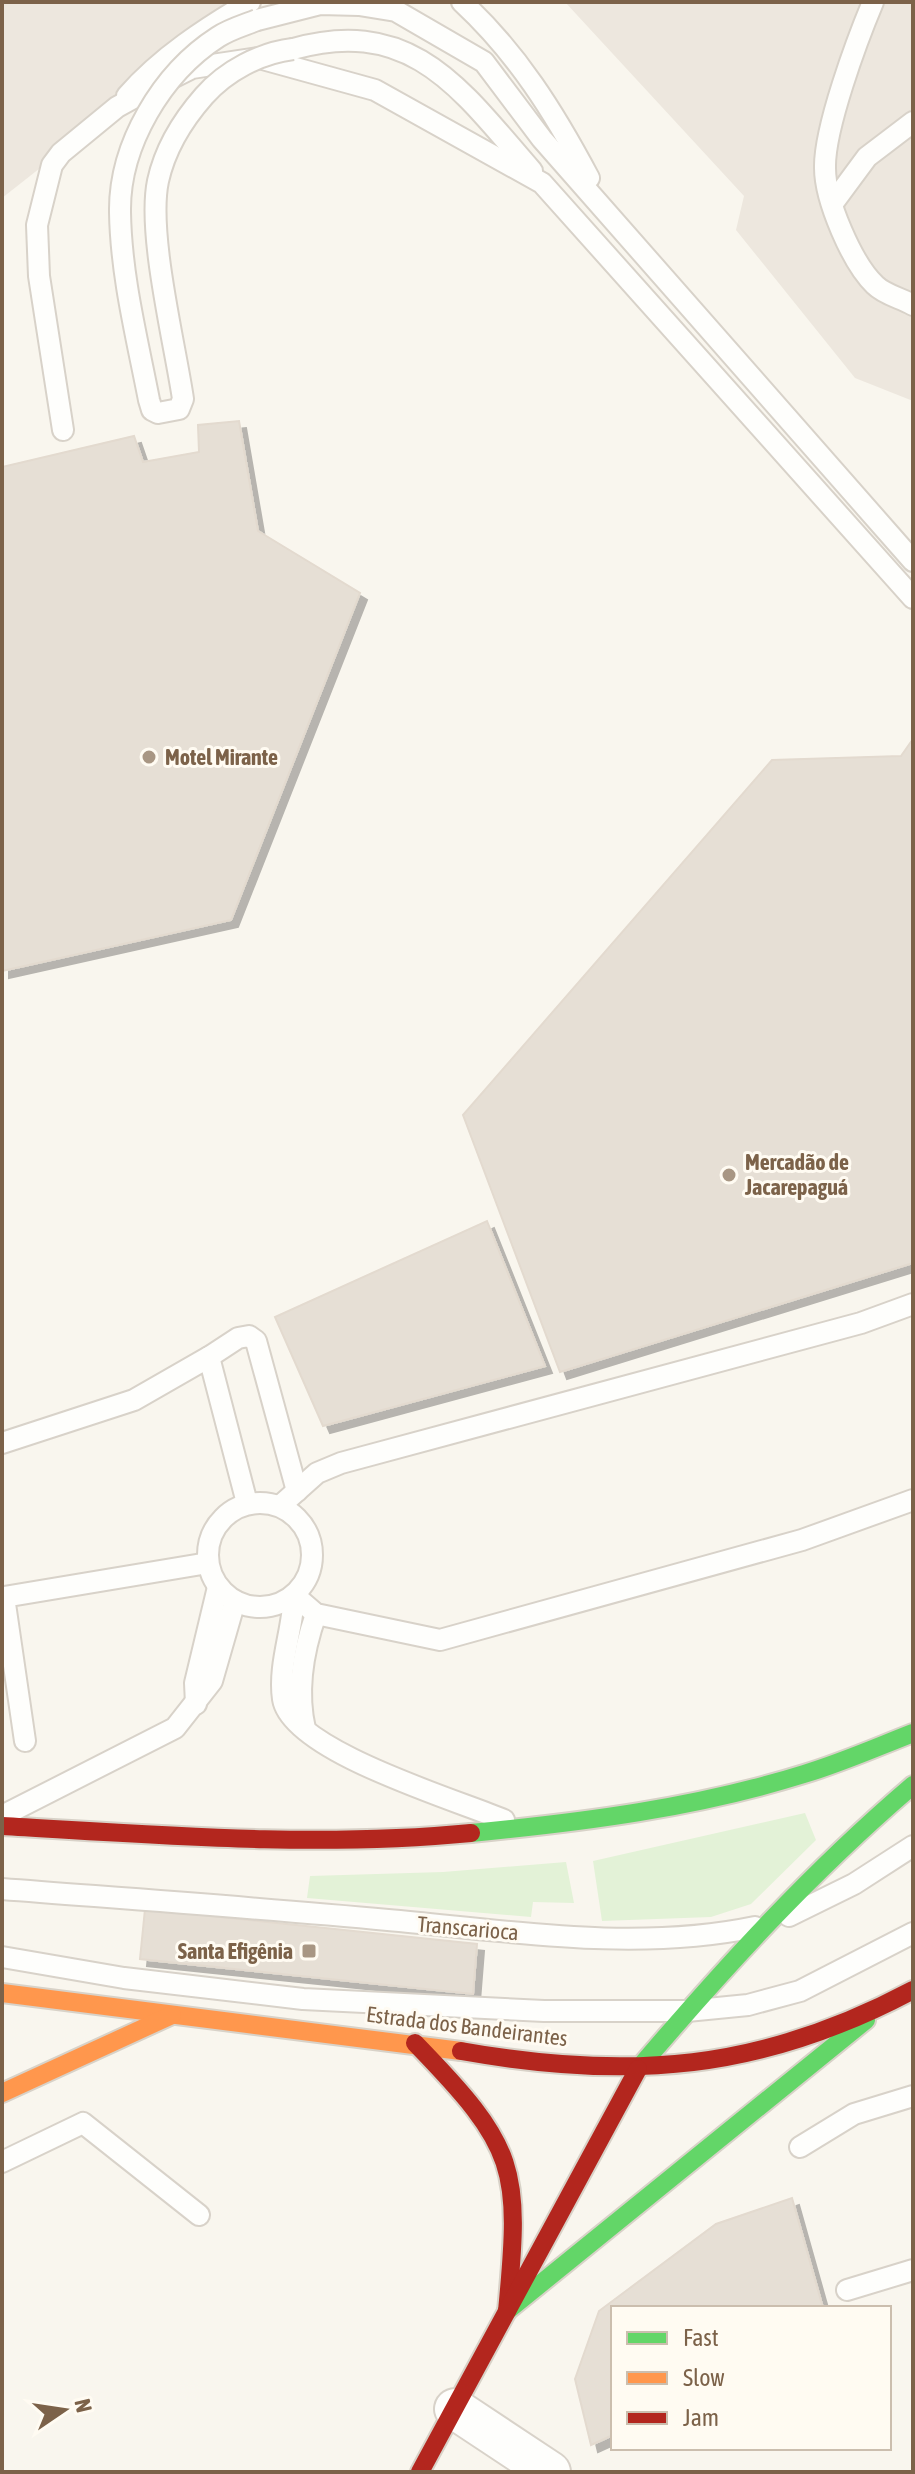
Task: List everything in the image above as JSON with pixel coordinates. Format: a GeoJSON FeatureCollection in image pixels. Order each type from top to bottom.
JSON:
{"type":"FeatureCollection","features":[{"type":"Feature","properties":{"kind":"main road"},"geometry":{"type":"LineString","coordinates":[[2,1826],[230,1840],[348,1839],[523,1828],[612,1818],[739,1794],[825,1769],[913,1733]]}},
{"type":"Feature","properties":{"kind":"main road"},"geometry":{"type":"LineString","coordinates":[[420,2472],[638,2069],[767,1924],[875,1816],[913,1785]]}},
{"type":"Feature","properties":{"kind":"main road","name":"Estrada dos Bandeirantes"},"geometry":{"type":"LineString","coordinates":[[2,1993],[415,2043],[541,2063],[638,2069],[745,2058],[804,2042],[873,2014],[913,1990]]}},
{"type":"Feature","properties":{"kind":"main road"},"geometry":{"type":"LineString","coordinates":[[507,2311],[873,2014]]}},
{"type":"Feature","properties":{"kind":"main road"},"geometry":{"type":"LineString","coordinates":[[2,2093],[172,2015]]}},
{"type":"Feature","properties":{"kind":"main road"},"geometry":{"type":"LineString","coordinates":[[415,2043],[485,2117],[507,2163],[515,2205],[507,2311]]}},
{"type":"Feature","properties":{"kind":"street"},"geometry":{"type":"LineString","coordinates":[[455,2409],[550,2472]]}},
{"type":"Feature","properties":{"kind":"lane"},"geometry":{"type":"LineString","coordinates":[[462,2],[498,36],[550,105],[604,206]]}},
{"type":"Feature","properties":{"kind":"lane"},"geometry":{"type":"LineString","coordinates":[[873,2],[833,126],[825,168],[833,203],[859,266],[878,288],[913,305]]}},
{"type":"Feature","properties":{"kind":"lane"},"geometry":{"type":"LineString","coordinates":[[63,430],[39,276],[37,225],[42,194],[52,165],[61,153],[117,107],[146,75],[211,25],[254,11],[320,4],[359,5],[396,11],[445,36],[484,62],[542,139],[913,561]]}},
{"type":"Feature","properties":{"kind":"lane"},"geometry":{"type":"LineString","coordinates":[[254,11],[174,75],[143,121],[125,172],[120,209],[123,261],[152,410],[158,413],[179,409],[183,399],[158,239],[158,183],[183,120],[213,86],[268,52],[350,38],[390,44],[454,82],[913,598]]}},
{"type":"Feature","properties":{"kind":"lane"},"geometry":{"type":"LineString","coordinates":[[117,107],[192,68],[259,58],[375,90],[542,183]]}},
{"type":"Feature","properties":{"kind":"lane"},"geometry":{"type":"LineString","coordinates":[[833,203],[867,157],[913,122]]}},
{"type":"Feature","properties":{"kind":"lane"},"geometry":{"type":"LineString","coordinates":[[280,1506],[317,1473],[341,1463],[847,1327],[913,1304]]}},
{"type":"Feature","properties":{"kind":"lane"},"geometry":{"type":"LineString","coordinates":[[2,1443],[134,1400],[238,1338],[249,1336],[256,1341],[297,1491]]}},
{"type":"Feature","properties":{"kind":"lane"},"geometry":{"type":"LineString","coordinates":[[209,1357],[247,1503]]}},
{"type":"Feature","properties":{"kind":"lane"},"geometry":{"type":"LineString","coordinates":[[294,1595],[316,1614],[440,1640],[802,1540],[913,1500]]}},
{"type":"Feature","properties":{"kind":"lane"},"geometry":{"type":"LineString","coordinates":[[247,1503],[280,1506],[295,1516],[306,1530],[312,1547],[305,1581],[294,1595],[275,1606],[255,1607],[235,1601],[218,1587],[208,1563],[208,1543],[216,1525],[229,1511],[247,1503]]}},
{"type":"Feature","properties":{"kind":"lane"},"geometry":{"type":"LineString","coordinates":[[25,1741],[3,1594],[208,1563]]}},
{"type":"Feature","properties":{"kind":"lane"},"geometry":{"type":"LineString","coordinates":[[196,1705],[195,1683],[218,1587]]}},
{"type":"Feature","properties":{"kind":"lane"},"geometry":{"type":"LineString","coordinates":[[294,1595],[282,1675],[283,1702],[292,1721],[336,1754],[523,1828]]}},
{"type":"Feature","properties":{"kind":"lane"},"geometry":{"type":"LineString","coordinates":[[2,1816],[175,1728],[212,1681],[235,1601]]}},
{"type":"Feature","properties":{"kind":"lane"},"geometry":{"type":"LineString","coordinates":[[306,1733],[300,1709],[302,1678],[307,1640],[316,1614]]}},
{"type":"Feature","properties":{"kind":"lane","name":"Transcarioca"},"geometry":{"type":"LineString","coordinates":[[2,1889],[550,1935],[662,1939],[714,1935],[767,1924],[818,1905],[913,1846]]}},
{"type":"Feature","properties":{"kind":"lane"},"geometry":{"type":"LineString","coordinates":[[2,1957],[124,1978],[303,1999],[544,2011],[687,2011],[748,2005],[800,1991],[913,1933]]}},
{"type":"Feature","properties":{"kind":"lane"},"geometry":{"type":"LineString","coordinates":[[800,2147],[854,2114],[913,2096]]}},
{"type":"Feature","properties":{"kind":"lane"},"geometry":{"type":"LineString","coordinates":[[2,2162],[83,2123],[199,2215]]}},
{"type":"Feature","properties":{"kind":"lane"},"geometry":{"type":"LineString","coordinates":[[847,2290],[913,2270]]}},
{"type":"Feature","properties":{"kind":"shaded area"},"geometry":{"type":"Polygon","coordinates":[[[2,2],[251,2],[2,198],[2,2]]]}},
{"type":"Feature","properties":{"kind":"shaded area"},"geometry":{"type":"Polygon","coordinates":[[[565,2],[913,2],[913,401],[855,378],[736,230],[744,196],[565,2]]]}},
{"type":"Feature","properties":{"kind":"green space"},"geometry":{"type":"Polygon","coordinates":[[[805,1813],[816,1840],[751,1904],[711,1917],[602,1921],[593,1861],[805,1813]]]}},
{"type":"Feature","properties":{"kind":"green space"},"geometry":{"type":"Polygon","coordinates":[[[566,1862],[574,1903],[533,1902],[531,1917],[307,1898],[310,1876],[443,1872],[566,1862]]]}},
{"type":"Feature","properties":{"kind":"building","name":"Motel Mirante"},"geometry":{"type":"Polygon","coordinates":[[[239,421],[258,531],[360,593],[231,920],[2,971],[2,467],[134,436],[143,462],[199,452],[198,425],[239,421]]]}},
{"type":"Feature","properties":{"kind":"building"},"geometry":{"type":"Polygon","coordinates":[[[913,739],[913,1263],[560,1372],[463,1115],[772,760],[901,756],[913,739]]]}},
{"type":"Feature","properties":{"kind":"building"},"geometry":{"type":"Polygon","coordinates":[[[487,1221],[545,1366],[323,1426],[275,1317],[487,1221]]]}},
{"type":"Feature","properties":{"kind":"building","name":"Santa Efigênia"},"geometry":{"type":"Polygon","coordinates":[[[145,1909],[477,1944],[473,1994],[140,1959],[145,1909]]]}},
{"type":"Feature","properties":{"kind":"building"},"geometry":{"type":"Polygon","coordinates":[[[792,2198],[822,2306],[611,2306],[611,2436],[591,2445],[575,2379],[599,2311],[716,2224],[792,2198]]]}},
{"type":"Feature","properties":{"kind":"traffic: fast"},"geometry":{"type":"LineString","coordinates":[[471,1833],[597,1818],[722,1796],[818,1770],[913,1733]]}},
{"type":"Feature","properties":{"kind":"traffic: fast"},"geometry":{"type":"LineString","coordinates":[[638,2069],[770,1921],[840,1851],[913,1785]]}},
{"type":"Feature","properties":{"kind":"traffic: fast"},"geometry":{"type":"LineString","coordinates":[[507,2311],[866,2020]]}},
{"type":"Feature","properties":{"kind":"traffic: slow"},"geometry":{"type":"LineString","coordinates":[[2,1993],[461,2051]]}},
{"type":"Feature","properties":{"kind":"traffic: slow"},"geometry":{"type":"LineString","coordinates":[[2,2093],[172,2015]]}},
{"type":"Feature","properties":{"kind":"traffic: jam"},"geometry":{"type":"LineString","coordinates":[[2,1826],[295,1840],[471,1833]]}},
{"type":"Feature","properties":{"kind":"traffic: jam"},"geometry":{"type":"LineString","coordinates":[[461,2051],[581,2066],[693,2062],[747,2053],[802,2038],[857,2017],[913,1990]]}},
{"type":"Feature","properties":{"kind":"traffic: jam"},"geometry":{"type":"LineString","coordinates":[[415,2043],[474,2109],[493,2136],[504,2162],[511,2191],[513,2223],[507,2311]]}},
{"type":"Feature","properties":{"kind":"traffic: jam"},"geometry":{"type":"LineString","coordinates":[[420,2472],[638,2069]]}},
{"type":"Feature","properties":{"kind":"place","name":"Motel Mirante"},"geometry":{"type":"Point","coordinates":[149,757]}},
{"type":"Feature","properties":{"kind":"place","name":"Mercadão de Jacarepaguá"},"geometry":{"type":"Point","coordinates":[729,1175]}},
{"type":"Feature","properties":{"kind":"place","name":"Santa Efigênia"},"geometry":{"type":"Point","coordinates":[309,1951]}}]}
